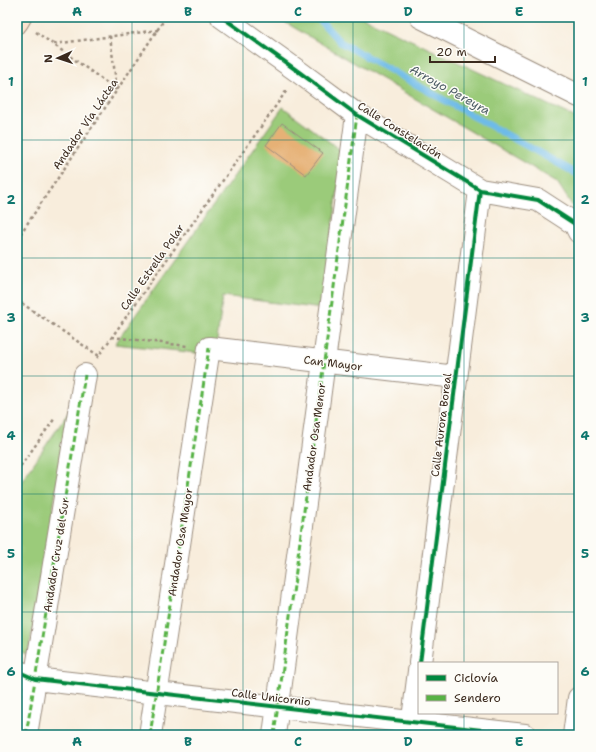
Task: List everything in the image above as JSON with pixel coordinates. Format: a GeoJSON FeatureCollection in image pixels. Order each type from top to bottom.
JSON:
{"type":"FeatureCollection","features":[{"type":"Feature","properties":{"kind":"street","name":"Calle Constelación"},"geometry":{"type":"LineString","coordinates":[[222,17],[358,115],[480,190],[538,200],[574,224],[579,232]]}},
{"type":"Feature","properties":{"kind":"street"},"geometry":{"type":"LineString","coordinates":[[421,17],[579,96]]}},
{"type":"Feature","properties":{"kind":"street","name":"Andador Osa Menor"},"geometry":{"type":"LineString","coordinates":[[274,735],[358,115]]}},
{"type":"Feature","properties":{"kind":"street","name":"Calle Aurora Boreal"},"geometry":{"type":"LineString","coordinates":[[420,662],[480,190]]}},
{"type":"Feature","properties":{"kind":"street","name":"Can Mayor"},"geometry":{"type":"LineString","coordinates":[[210,348],[456,377]]}},
{"type":"Feature","properties":{"kind":"street","name":"Andador Osa Mayor"},"geometry":{"type":"LineString","coordinates":[[150,735],[210,348]]}},
{"type":"Feature","properties":{"kind":"street","name":"Andador Cruz del Sur"},"geometry":{"type":"LineString","coordinates":[[26,735],[26,675],[85,374]]}},
{"type":"Feature","properties":{"kind":"street","name":"Calle Unicornio"},"geometry":{"type":"LineString","coordinates":[[26,675],[156,693],[278,707],[412,729],[525,735]]}},
{"type":"Feature","properties":{"kind":"street"},"geometry":{"type":"LineString","coordinates":[[412,729],[418,679]]}},
{"type":"Feature","properties":{"kind":"street"},"geometry":{"type":"LineString","coordinates":[[574,735],[579,698]]}},
{"type":"Feature","properties":{"kind":"path"},"geometry":{"type":"LineString","coordinates":[[19,20],[117,90]]}},
{"type":"Feature","properties":{"kind":"path"},"geometry":{"type":"LineString","coordinates":[[53,44],[158,30]]}},
{"type":"Feature","properties":{"kind":"path"},"geometry":{"type":"LineString","coordinates":[[110,36],[117,90]]}},
{"type":"Feature","properties":{"kind":"path"},"geometry":{"type":"LineString","coordinates":[[17,300],[99,356]]}},
{"type":"Feature","properties":{"kind":"path"},"geometry":{"type":"LineString","coordinates":[[112,337],[210,348]]}},
{"type":"Feature","properties":{"kind":"path"},"geometry":{"type":"LineString","coordinates":[[17,471],[58,413]]}},
{"type":"Feature","properties":{"kind":"green space"},"geometry":{"type":"Polygon","coordinates":[[[276,17],[362,17],[574,117],[579,126],[579,216],[557,182],[276,17]]]}},
{"type":"Feature","properties":{"kind":"green space"},"geometry":{"type":"Polygon","coordinates":[[[283,107],[343,152],[322,309],[223,296],[215,355],[115,344],[283,107]]]}},
{"type":"Feature","properties":{"kind":"green space"},"geometry":{"type":"Polygon","coordinates":[[[70,410],[28,655],[17,650],[17,488],[70,410]]]}},
{"type":"Feature","properties":{"kind":"building"},"geometry":{"type":"Polygon","coordinates":[[[282,123],[323,153],[306,175],[266,145],[282,123]]]}},
{"type":"Feature","properties":{"kind":"waterway","name":"Arroyo Pereyra"},"geometry":{"type":"LineString","coordinates":[[317,17],[340,42],[579,175]]}},
{"type":"Feature","properties":{"kind":"marked path"},"geometry":{"type":"LineString","coordinates":[[274,735],[357,115]]}},
{"type":"Feature","properties":{"kind":"marked path"},"geometry":{"type":"LineString","coordinates":[[150,735],[209,348]]}},
{"type":"Feature","properties":{"kind":"marked path"},"geometry":{"type":"LineString","coordinates":[[26,735],[85,375]]}},
{"type":"Feature","properties":{"kind":"cycle path"},"geometry":{"type":"LineString","coordinates":[[222,17],[357,115],[480,190],[538,200],[575,224],[579,232]]}},
{"type":"Feature","properties":{"kind":"cycle path"},"geometry":{"type":"LineString","coordinates":[[420,662],[480,190]]}},
{"type":"Feature","properties":{"kind":"cycle path"},"geometry":{"type":"LineString","coordinates":[[17,671],[35,679],[525,735]]}}]}
